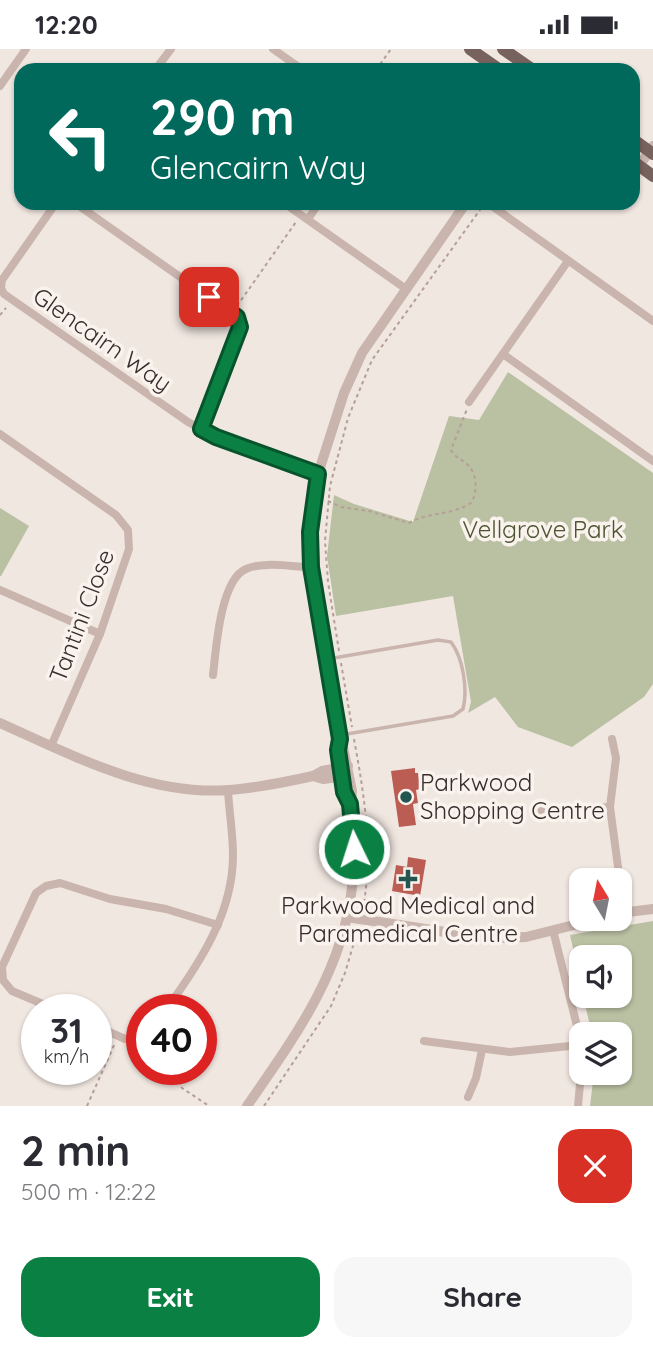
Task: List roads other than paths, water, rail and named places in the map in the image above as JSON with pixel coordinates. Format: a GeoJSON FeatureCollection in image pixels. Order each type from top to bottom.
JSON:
{"type":"FeatureCollection","features":[{"type":"Feature","properties":{"kind":"main road"},"geometry":{"type":"LineString","coordinates":[[470,49],[490,63]]}},
{"type":"Feature","properties":{"kind":"main road"},"geometry":{"type":"LineString","coordinates":[[503,49],[523,63]]}},
{"type":"Feature","properties":{"kind":"street"},"geometry":{"type":"LineString","coordinates":[[160,63],[171,49]]}},
{"type":"Feature","properties":{"kind":"street"},"geometry":{"type":"LineString","coordinates":[[273,49],[293,63]]}},
{"type":"Feature","properties":{"kind":"street"},"geometry":{"type":"LineString","coordinates":[[0,86],[14,66]]}},
{"type":"Feature","properties":{"kind":"street","name":"Glencairn Way"},"geometry":{"type":"LineString","coordinates":[[52,210],[2,281],[2,292],[201,429],[318,474]]}},
{"type":"Feature","properties":{"kind":"street"},"geometry":{"type":"LineString","coordinates":[[85,210],[232,312],[239,321],[238,334],[201,429]]}},
{"type":"Feature","properties":{"kind":"street"},"geometry":{"type":"LineString","coordinates":[[294,210],[406,289]]}},
{"type":"Feature","properties":{"kind":"street"},"geometry":{"type":"LineString","coordinates":[[304,217],[312,210]]}},
{"type":"Feature","properties":{"kind":"street"},"geometry":{"type":"LineString","coordinates":[[247,1106],[308,1017],[325,984],[347,917],[354,863],[350,804],[352,791],[345,771],[345,749],[339,737],[311,567],[310,532],[318,474],[344,393],[362,353],[461,210]]}},
{"type":"Feature","properties":{"kind":"street"},"geometry":{"type":"LineString","coordinates":[[496,210],[653,321]]}},
{"type":"Feature","properties":{"kind":"street"},"geometry":{"type":"LineString","coordinates":[[469,402],[568,261]]}},
{"type":"Feature","properties":{"kind":"street"},"geometry":{"type":"LineString","coordinates":[[503,354],[653,461]]}},
{"type":"Feature","properties":{"kind":"street","name":"Tantini Close"},"geometry":{"type":"LineString","coordinates":[[0,434],[116,516],[128,530],[129,549],[100,634],[51,746]]}},
{"type":"Feature","properties":{"kind":"street"},"geometry":{"type":"LineString","coordinates":[[213,675],[220,621],[234,578],[243,570],[255,566],[311,567]]}},
{"type":"Feature","properties":{"kind":"street"},"geometry":{"type":"LineString","coordinates":[[0,590],[100,634]]}},
{"type":"Feature","properties":{"kind":"street"},"geometry":{"type":"LineString","coordinates":[[0,723],[87,762],[158,785],[195,790],[228,790],[313,776],[323,779],[345,771]]}},
{"type":"Feature","properties":{"kind":"street"},"geometry":{"type":"LineString","coordinates":[[612,740],[616,758],[610,807],[617,868]]}},
{"type":"Feature","properties":{"kind":"street"},"geometry":{"type":"LineString","coordinates":[[177,994],[200,961],[218,925],[230,880],[233,856],[228,790]]}},
{"type":"Feature","properties":{"kind":"street"},"geometry":{"type":"LineString","coordinates":[[533,811],[610,807]]}},
{"type":"Feature","properties":{"kind":"street"},"geometry":{"type":"LineString","coordinates":[[21,995],[12,991],[3,980],[2,967],[36,893],[46,886],[60,883],[110,899],[178,912],[218,925]]}},
{"type":"Feature","properties":{"kind":"street"},"geometry":{"type":"LineString","coordinates":[[632,912],[653,909]]}},
{"type":"Feature","properties":{"kind":"street"},"geometry":{"type":"LineString","coordinates":[[347,917],[503,938],[526,937],[569,926]]}},
{"type":"Feature","properties":{"kind":"street"},"geometry":{"type":"LineString","coordinates":[[553,930],[575,1022]]}},
{"type":"Feature","properties":{"kind":"street"},"geometry":{"type":"LineString","coordinates":[[424,1041],[510,1052],[569,1046]]}},
{"type":"Feature","properties":{"kind":"street"},"geometry":{"type":"LineString","coordinates":[[468,1097],[476,1078],[482,1050]]}},
{"type":"Feature","properties":{"kind":"street"},"geometry":{"type":"LineString","coordinates":[[578,1106],[580,1085]]}},
{"type":"Feature","properties":{"kind":"lane"},"geometry":{"type":"LineString","coordinates":[[325,660],[438,640],[451,642],[458,651],[466,698],[463,709],[453,716],[339,737]]}},
{"type":"Feature","properties":{"kind":"place","name":"Parkwood Shopping Centre"},"geometry":{"type":"Point","coordinates":[406,797]}},
{"type":"Feature","properties":{"kind":"place","name":"Parkwood Medical and Paramedical Centre"},"geometry":{"type":"Point","coordinates":[408,879]}},
{"type":"Feature","properties":{"kind":"park label","name":"Vellgrove Park"},"geometry":{"type":"Point","coordinates":[543,530]}}]}
